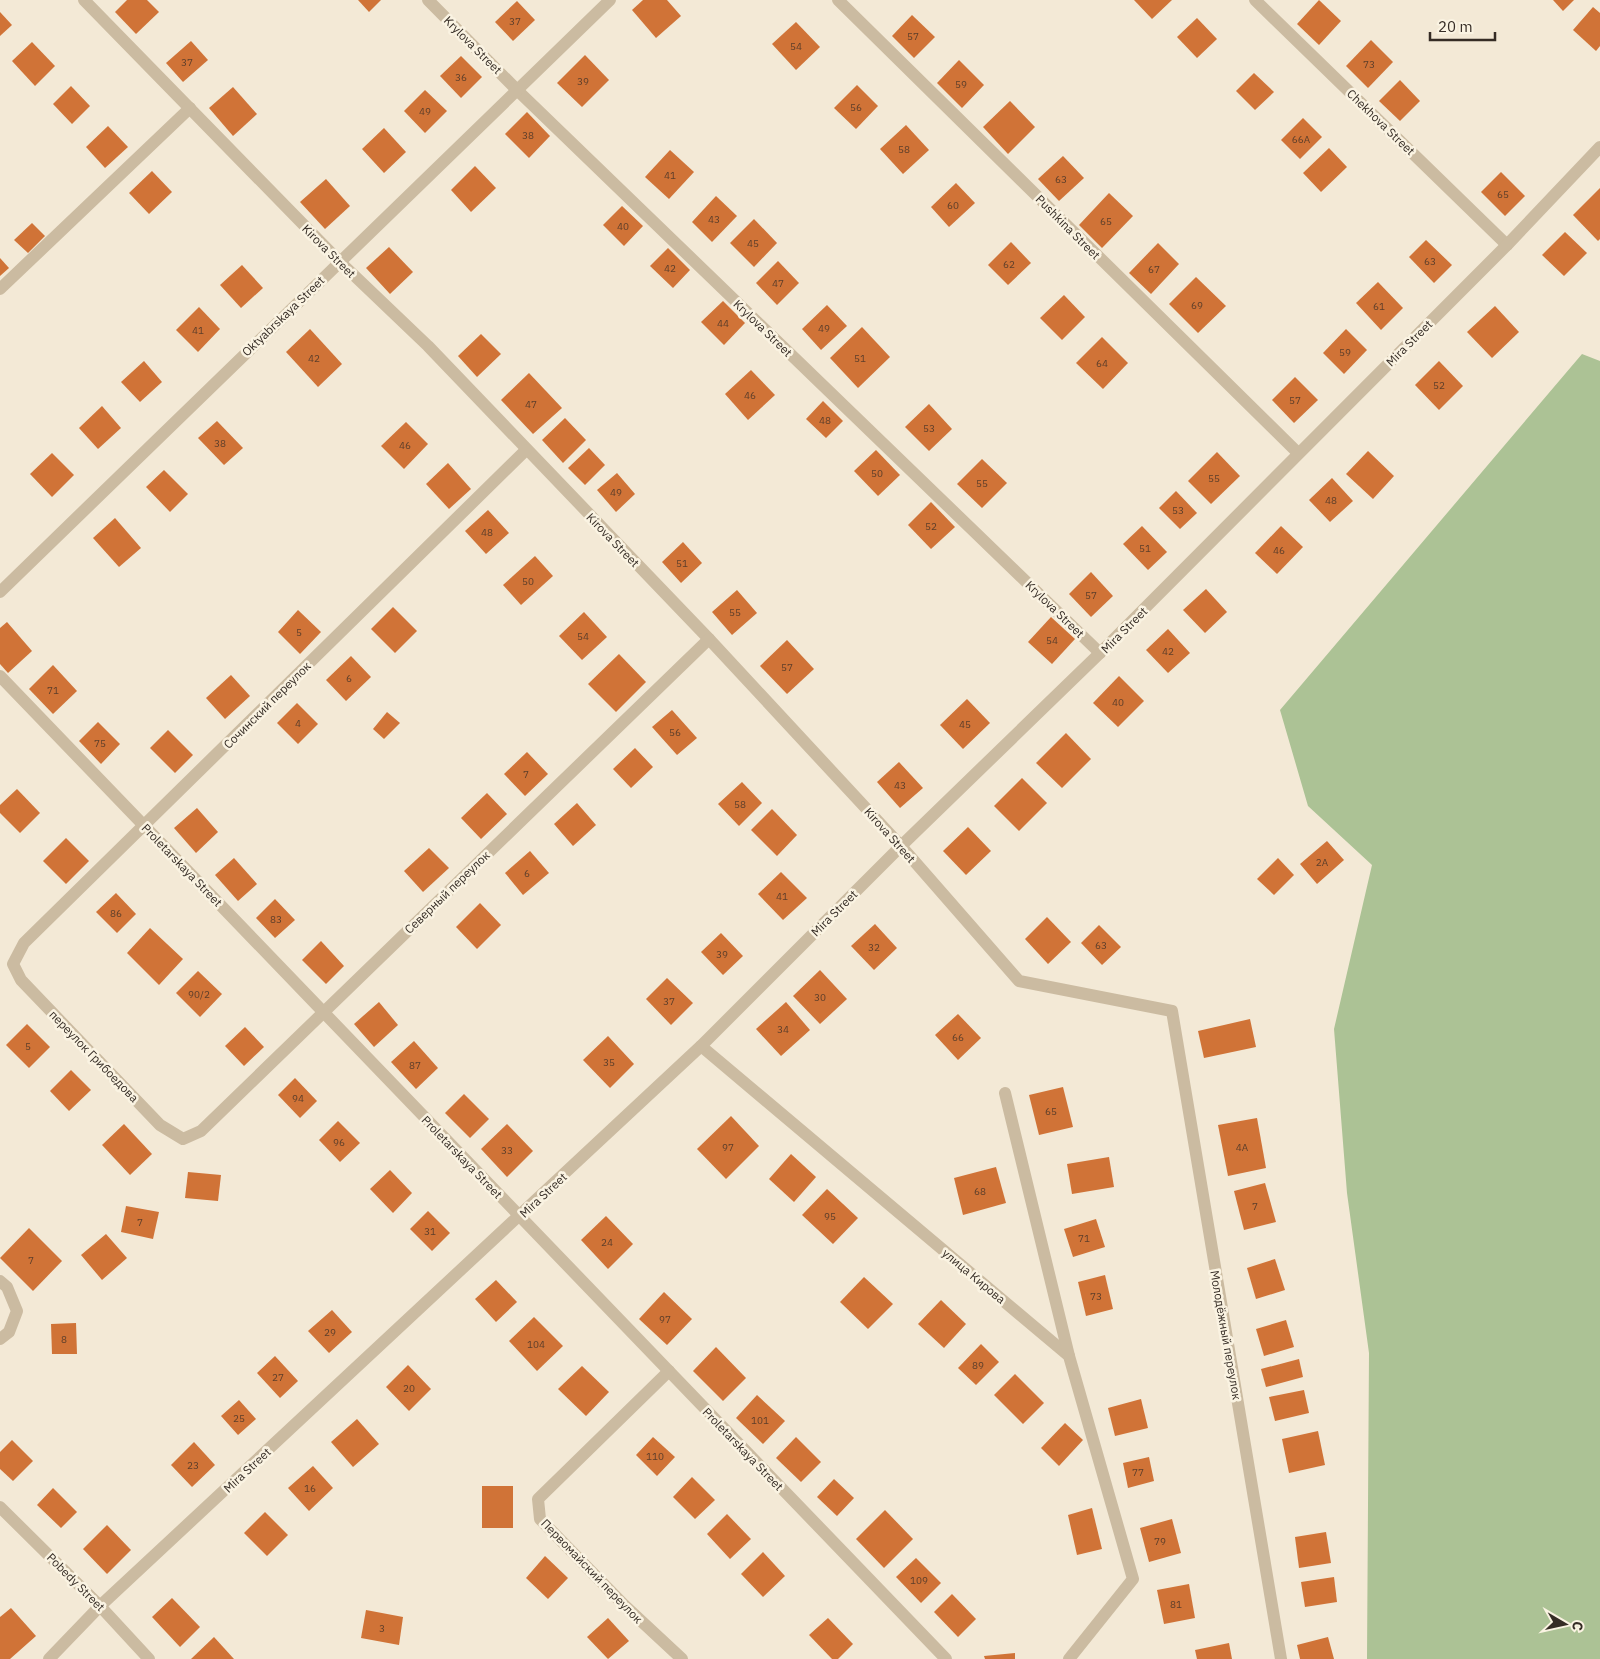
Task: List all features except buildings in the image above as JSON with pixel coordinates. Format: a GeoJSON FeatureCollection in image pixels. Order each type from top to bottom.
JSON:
{"type":"FeatureCollection","features":[{"type":"Feature","properties":{"kind":"street","name":"Kirova Street"},"geometry":{"type":"LineString","coordinates":[[84,0],[339,261],[428,346],[708,639],[901,846],[1019,981],[1172,1011]]}},
{"type":"Feature","properties":{"kind":"street","name":"Krylova Street"},"geometry":{"type":"LineString","coordinates":[[428,0],[517,90],[1100,653]]}},
{"type":"Feature","properties":{"kind":"street","name":"Oktyabrskaya Street"},"geometry":{"type":"LineString","coordinates":[[0,592],[610,0]]}},
{"type":"Feature","properties":{"kind":"street","name":"Pushkina Street"},"geometry":{"type":"LineString","coordinates":[[838,0],[1298,453]]}},
{"type":"Feature","properties":{"kind":"street","name":"Chekhova Street"},"geometry":{"type":"LineString","coordinates":[[1255,0],[1508,245]]}},
{"type":"Feature","properties":{"kind":"street"},"geometry":{"type":"LineString","coordinates":[[0,288],[190,108]]}},
{"type":"Feature","properties":{"kind":"street","name":"Mira Street"},"geometry":{"type":"LineString","coordinates":[[49,1659],[100,1606],[702,1046],[901,846],[1100,653],[1508,245],[1600,147]]}},
{"type":"Feature","properties":{"kind":"street","name":"Сочинский переулок"},"geometry":{"type":"LineString","coordinates":[[13,964],[24,943],[526,450]]}},
{"type":"Feature","properties":{"kind":"street","name":"Северный переулок"},"geometry":{"type":"LineString","coordinates":[[182,1139],[200,1131],[708,639]]}},
{"type":"Feature","properties":{"kind":"street","name":"Proletarskaya Street"},"geometry":{"type":"LineString","coordinates":[[0,676],[946,1659]]}},
{"type":"Feature","properties":{"kind":"street","name":"переулок Грибоедова"},"geometry":{"type":"LineString","coordinates":[[13,964],[21,980],[160,1125],[182,1139]]}},
{"type":"Feature","properties":{"kind":"street","name":"Молодёжный переулок"},"geometry":{"type":"LineString","coordinates":[[1172,1011],[1281,1659]]}},
{"type":"Feature","properties":{"kind":"street","name":"улица Кирова"},"geometry":{"type":"LineString","coordinates":[[702,1046],[1069,1356]]}},
{"type":"Feature","properties":{"kind":"street"},"geometry":{"type":"LineString","coordinates":[[1005,1093],[1069,1356],[1133,1579],[1069,1659]]}},
{"type":"Feature","properties":{"kind":"street"},"geometry":{"type":"LineString","coordinates":[[0,1281],[7,1287],[17,1311],[9,1332],[0,1339]]}},
{"type":"Feature","properties":{"kind":"street","name":"Первомайский переулок"},"geometry":{"type":"LineString","coordinates":[[668,1371],[538,1499],[540,1519],[624,1605],[682,1659]]}},
{"type":"Feature","properties":{"kind":"street","name":"Pobedy Street"},"geometry":{"type":"LineString","coordinates":[[0,1507],[100,1606],[149,1659]]}},
{"type":"Feature","properties":{"kind":"green space"},"geometry":{"type":"Polygon","coordinates":[[[1582,354],[1600,361],[1600,1659],[1367,1659],[1369,1353],[1347,1193],[1334,1029],[1372,865],[1308,806],[1280,710],[1582,354]]]}}]}
